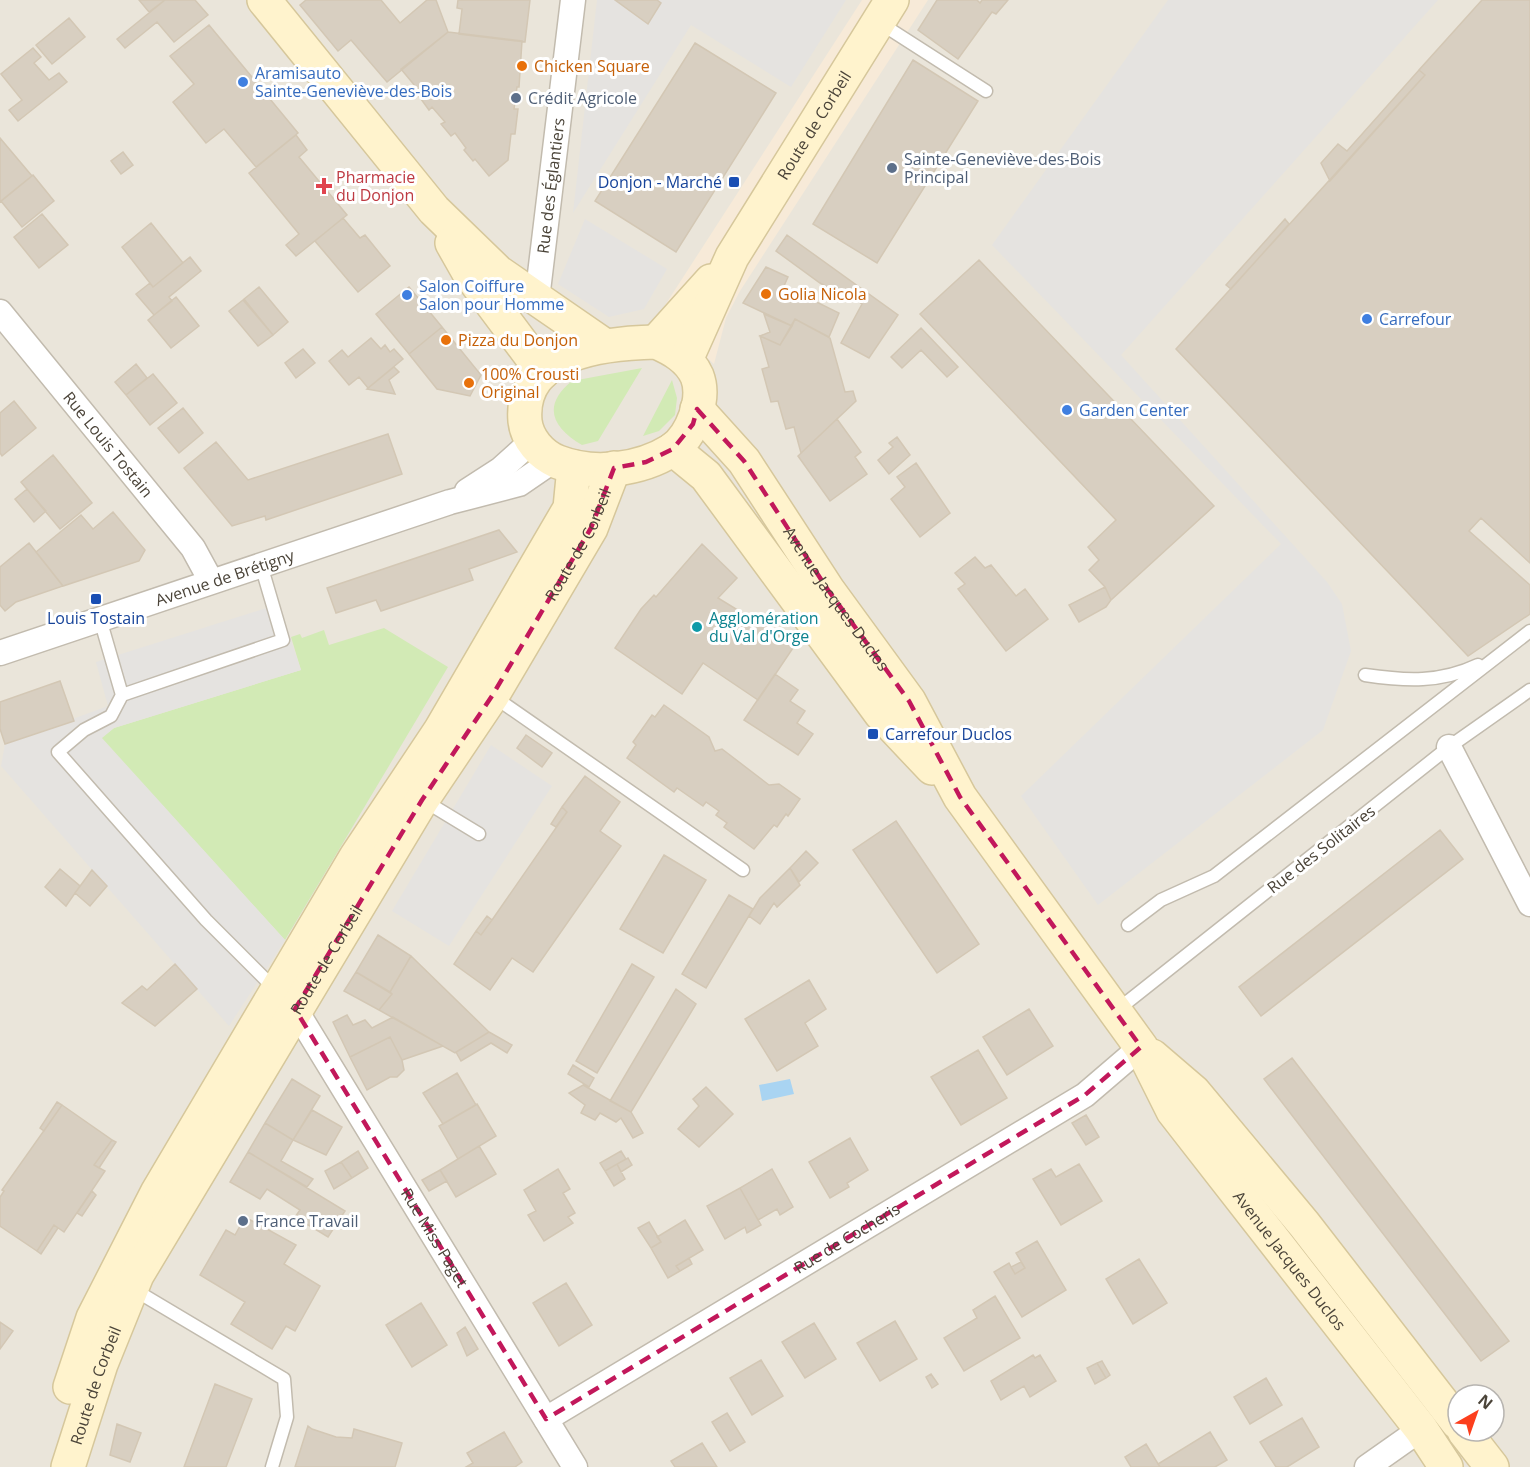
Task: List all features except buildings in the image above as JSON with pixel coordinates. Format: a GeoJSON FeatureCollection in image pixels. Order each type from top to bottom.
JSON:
{"type":"FeatureCollection","features":[{"type":"Feature","properties":{"kind":"main road"},"geometry":{"type":"LineString","coordinates":[[264,0],[434,210],[498,272],[604,345]]}},
{"type":"Feature","properties":{"kind":"main road","name":"Route de Corbeil"},"geometry":{"type":"LineString","coordinates":[[686,360],[732,257],[890,8]]}},
{"type":"Feature","properties":{"kind":"main road"},"geometry":{"type":"LineString","coordinates":[[434,210],[469,273],[543,372]]}},
{"type":"Feature","properties":{"kind":"main road","name":"Route de Corbeil"},"geometry":{"type":"LineString","coordinates":[[656,342],[732,257]]}},
{"type":"Feature","properties":{"kind":"main road"},"geometry":{"type":"LineString","coordinates":[[656,342],[675,350],[686,360],[697,376],[700,393],[693,424],[673,449],[646,462],[614,468],[553,456],[527,431],[525,405],[530,392],[543,372],[570,355],[604,345],[656,342]]}},
{"type":"Feature","properties":{"kind":"main road","name":"Avenue Jacques Duclos"},"geometry":{"type":"LineString","coordinates":[[697,409],[744,461],[828,590],[909,701],[960,797],[1141,1047],[1173,1111],[1421,1429],[1446,1467]]}},
{"type":"Feature","properties":{"kind":"main road","name":"Avenue Jacques Duclos"},"geometry":{"type":"LineString","coordinates":[[673,449],[706,476],[880,714],[960,797]]}},
{"type":"Feature","properties":{"kind":"main road","name":"Route de Corbeil"},"geometry":{"type":"LineString","coordinates":[[287,1000],[356,857],[440,731],[570,508],[553,456]]}},
{"type":"Feature","properties":{"kind":"main road","name":"Route de Corbeil"},"geometry":{"type":"LineString","coordinates":[[47,1467],[93,1318],[123,1283],[287,1000],[492,696],[591,528],[614,468]]}},
{"type":"Feature","properties":{"kind":"main road","name":"Avenue Jacques Duclos"},"geometry":{"type":"LineString","coordinates":[[1141,1047],[1194,1092],[1304,1224],[1446,1407]]}},
{"type":"Feature","properties":{"kind":"main road","name":"Route de Corbeil"},"geometry":{"type":"LineString","coordinates":[[68,1467],[123,1283]]}},
{"type":"Feature","properties":{"kind":"main road"},"geometry":{"type":"LineString","coordinates":[[1473,1443],[1492,1467]]}},
{"type":"Feature","properties":{"kind":"street","name":"Rue des Églantiers"},"geometry":{"type":"LineString","coordinates":[[537,299],[573,0]]}},
{"type":"Feature","properties":{"kind":"street","name":"Rue Louis Tostain"},"geometry":{"type":"LineString","coordinates":[[0,312],[194,549],[211,581]]}},
{"type":"Feature","properties":{"kind":"street","name":"Avenue de Brétigny"},"geometry":{"type":"LineString","coordinates":[[0,653],[450,502],[501,469],[553,456]]}},
{"type":"Feature","properties":{"kind":"street"},"geometry":{"type":"LineString","coordinates":[[1449,747],[1530,904]]}},
{"type":"Feature","properties":{"kind":"street","name":"Rue Miss Paget"},"geometry":{"type":"LineString","coordinates":[[287,1000],[575,1467]]}},
{"type":"Feature","properties":{"kind":"street","name":"Rue de Cocheris"},"geometry":{"type":"LineString","coordinates":[[546,1419],[1085,1095],[1141,1047]]}},
{"type":"Feature","properties":{"kind":"street"},"geometry":{"type":"LineString","coordinates":[[1367,1467],[1421,1429]]}},
{"type":"Feature","properties":{"kind":"lane"},"geometry":{"type":"LineString","coordinates":[[890,8],[986,91]]}},
{"type":"Feature","properties":{"kind":"lane"},"geometry":{"type":"LineString","coordinates":[[261,565],[283,640],[122,695],[111,716],[84,730],[58,752],[206,920],[287,1000]]}},
{"type":"Feature","properties":{"kind":"lane"},"geometry":{"type":"LineString","coordinates":[[100,619],[122,695]]}},
{"type":"Feature","properties":{"kind":"lane"},"geometry":{"type":"LineString","coordinates":[[1128,925],[1161,900],[1214,876],[1530,631]]}},
{"type":"Feature","properties":{"kind":"lane"},"geometry":{"type":"LineString","coordinates":[[1365,675],[1408,681],[1459,674],[1500,655]]}},
{"type":"Feature","properties":{"kind":"lane","name":"Rue des Solitaires"},"geometry":{"type":"LineString","coordinates":[[1115,1012],[1449,747],[1530,690]]}},
{"type":"Feature","properties":{"kind":"lane"},"geometry":{"type":"LineString","coordinates":[[492,696],[743,870]]}},
{"type":"Feature","properties":{"kind":"lane"},"geometry":{"type":"LineString","coordinates":[[422,800],[479,834]]}},
{"type":"Feature","properties":{"kind":"lane"},"geometry":{"type":"LineString","coordinates":[[123,1283],[284,1379],[287,1417],[272,1467]]}},
{"type":"Feature","properties":{"kind":"highlighted area"},"geometry":{"type":"Polygon","coordinates":[[[697,409],[744,461],[828,590],[909,701],[960,797],[1141,1047],[1085,1095],[546,1419],[295,1009],[422,800],[492,696],[591,528],[614,468],[646,462],[673,449],[693,424],[697,409]]]}},
{"type":"Feature","properties":{"kind":"shaded area"},"geometry":{"type":"Polygon","coordinates":[[[0,0],[1530,0],[1530,1467],[0,1467],[0,0]]]}},
{"type":"Feature","properties":{"kind":"shaded area"},"geometry":{"type":"Polygon","coordinates":[[[597,0],[846,0],[791,87],[691,25],[573,213],[597,0]]]}},
{"type":"Feature","properties":{"kind":"shaded area"},"geometry":{"type":"Polygon","coordinates":[[[862,0],[928,0],[740,291],[726,318],[714,364],[698,350],[651,327],[862,0]]]}},
{"type":"Feature","properties":{"kind":"shaded area"},"geometry":{"type":"Polygon","coordinates":[[[1168,0],[1438,0],[1121,355],[1327,582],[1342,604],[1351,651],[1323,730],[1098,905],[1021,796],[1281,544],[992,245],[1168,0]]]}},
{"type":"Feature","properties":{"kind":"shaded area"},"geometry":{"type":"Polygon","coordinates":[[[585,219],[667,269],[644,309],[609,317],[558,284],[585,219]]]}},
{"type":"Feature","properties":{"kind":"shaded area"},"geometry":{"type":"Polygon","coordinates":[[[279,604],[301,670],[114,728],[102,738],[285,940],[229,1026],[1,766],[5,744],[108,706],[96,662],[279,604]]]}},
{"type":"Feature","properties":{"kind":"shaded area"},"geometry":{"type":"Polygon","coordinates":[[[491,745],[552,786],[449,946],[392,911],[491,745]]]}},
{"type":"Feature","properties":{"kind":"green space"},"geometry":{"type":"Polygon","coordinates":[[[642,368],[598,441],[582,445],[558,424],[554,416],[556,399],[572,381],[642,368]]]}},
{"type":"Feature","properties":{"kind":"green space"},"geometry":{"type":"Polygon","coordinates":[[[672,380],[677,398],[675,415],[659,431],[643,436],[672,380]]]}},
{"type":"Feature","properties":{"kind":"green space"},"geometry":{"type":"Polygon","coordinates":[[[384,628],[448,667],[285,940],[101,738],[114,728],[301,670],[291,637],[300,634],[302,638],[324,630],[329,645],[384,628]]]}},
{"type":"Feature","properties":{"kind":"water"},"geometry":{"type":"Polygon","coordinates":[[[790,1079],[794,1094],[762,1101],[759,1085],[790,1079]]]}},
{"type":"Feature","properties":{"kind":"place","name":"Chicken Square"},"geometry":{"type":"Point","coordinates":[522,66]}},
{"type":"Feature","properties":{"kind":"place","name":"Aramisauto Sainte-Geneviève-des-Bois"},"geometry":{"type":"Point","coordinates":[243,82]}},
{"type":"Feature","properties":{"kind":"place","name":"Crédit Agricole"},"geometry":{"type":"Point","coordinates":[516,98]}},
{"type":"Feature","properties":{"kind":"place","name":"Sainte-Geneviève-des-Bois Principal"},"geometry":{"type":"Point","coordinates":[892,168]}},
{"type":"Feature","properties":{"kind":"place","name":"Donjon - Marché"},"geometry":{"type":"Point","coordinates":[734,182]}},
{"type":"Feature","properties":{"kind":"place","name":"Pharmacie du Donjon"},"geometry":{"type":"Point","coordinates":[324,186]}},
{"type":"Feature","properties":{"kind":"place","name":"Golia Nicola"},"geometry":{"type":"Point","coordinates":[766,294]}},
{"type":"Feature","properties":{"kind":"place","name":"Salon Coiffure Salon pour Homme"},"geometry":{"type":"Point","coordinates":[407,295]}},
{"type":"Feature","properties":{"kind":"place","name":"Carrefour"},"geometry":{"type":"Point","coordinates":[1367,319]}},
{"type":"Feature","properties":{"kind":"place","name":"Pizza du Donjon"},"geometry":{"type":"Point","coordinates":[446,340]}},
{"type":"Feature","properties":{"kind":"place","name":"100% Crousti Original"},"geometry":{"type":"Point","coordinates":[469,383]}},
{"type":"Feature","properties":{"kind":"place","name":"Garden Center"},"geometry":{"type":"Point","coordinates":[1067,410]}},
{"type":"Feature","properties":{"kind":"place","name":"Louis Tostain"},"geometry":{"type":"Point","coordinates":[96,599]}},
{"type":"Feature","properties":{"kind":"place","name":"Agglomération du Val d'Orge"},"geometry":{"type":"Point","coordinates":[697,627]}},
{"type":"Feature","properties":{"kind":"place","name":"Carrefour Duclos"},"geometry":{"type":"Point","coordinates":[873,734]}},
{"type":"Feature","properties":{"kind":"place","name":"France Travail"},"geometry":{"type":"Point","coordinates":[243,1221]}}]}
